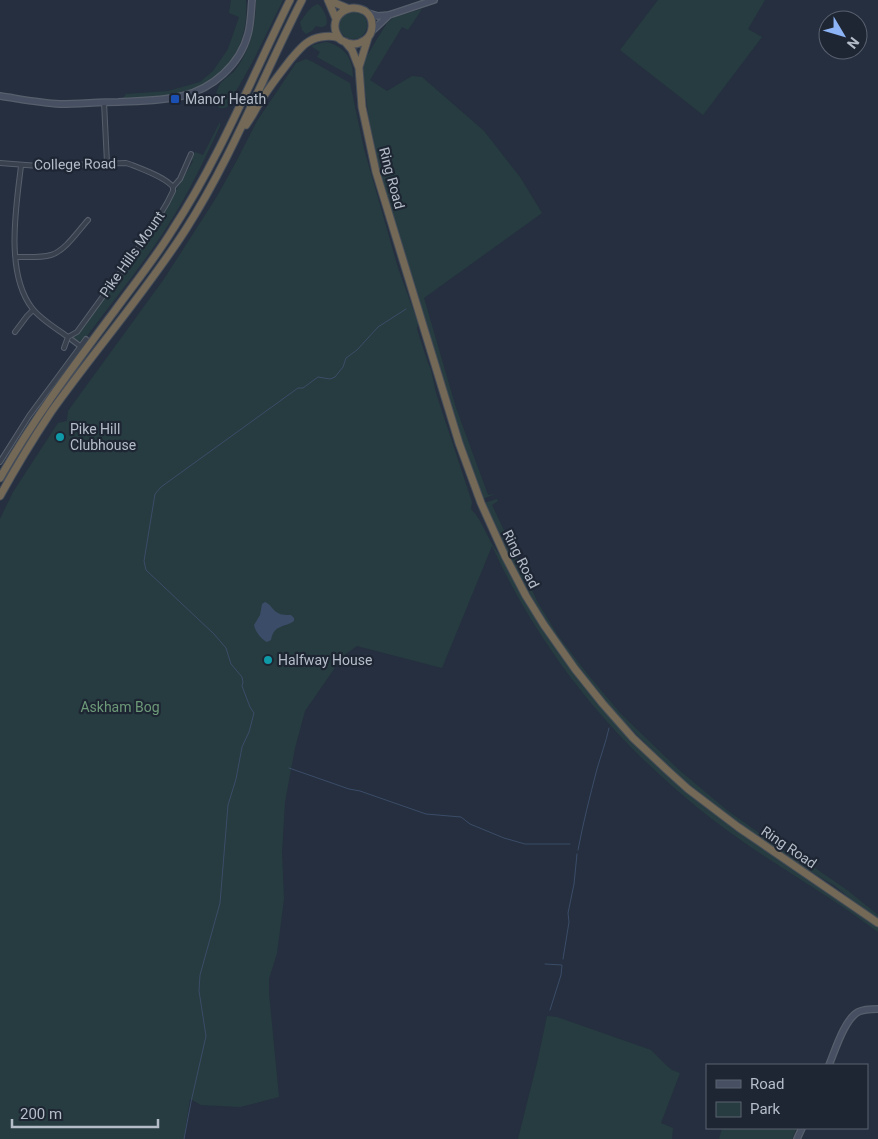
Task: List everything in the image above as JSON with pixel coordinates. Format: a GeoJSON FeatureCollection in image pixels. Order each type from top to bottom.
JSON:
{"type":"FeatureCollection","features":[{"type":"Feature","properties":{"kind":"highway"},"geometry":{"type":"LineString","coordinates":[[0,478],[49,400],[158,252],[194,196],[223,141],[290,0]]}},
{"type":"Feature","properties":{"kind":"highway"},"geometry":{"type":"LineString","coordinates":[[0,496],[18,463],[52,411],[143,291],[173,249],[204,199],[220,172],[302,0]]}},
{"type":"Feature","properties":{"kind":"highway"},"geometry":{"type":"LineString","coordinates":[[328,0],[347,8]]}},
{"type":"Feature","properties":{"kind":"highway"},"geometry":{"type":"LineString","coordinates":[[328,0],[336,19]]}},
{"type":"Feature","properties":{"kind":"highway"},"geometry":{"type":"LineString","coordinates":[[236,137],[262,97],[302,46],[310,40],[319,37],[332,37],[358,44],[368,38],[372,31],[372,20],[360,1]]}},
{"type":"Feature","properties":{"kind":"highway"},"geometry":{"type":"LineString","coordinates":[[343,41],[338,36],[335,27],[336,19],[340,12],[347,8],[356,7],[366,12]]}},
{"type":"Feature","properties":{"kind":"highway","name":"Ring Road"},"geometry":{"type":"LineString","coordinates":[[359,68],[368,38]]}},
{"type":"Feature","properties":{"kind":"highway","name":"Ring Road"},"geometry":{"type":"LineString","coordinates":[[343,41],[352,50],[359,68],[362,108],[376,172],[459,443],[481,503],[526,596],[570,662],[603,704],[633,738],[667,770],[688,789],[738,827],[878,923]]}},
{"type":"Feature","properties":{"kind":"street"},"geometry":{"type":"LineString","coordinates":[[0,96],[59,104],[170,99],[192,93],[216,80],[230,67],[238,56],[248,34],[252,0]]}},
{"type":"Feature","properties":{"kind":"street"},"geometry":{"type":"LineString","coordinates":[[366,12],[378,16],[389,16],[434,0]]}},
{"type":"Feature","properties":{"kind":"street"},"geometry":{"type":"LineString","coordinates":[[372,31],[389,16]]}},
{"type":"Feature","properties":{"kind":"street"},"geometry":{"type":"LineString","coordinates":[[104,102],[107,163]]}},
{"type":"Feature","properties":{"kind":"street","name":"Pike Hills Mount"},"geometry":{"type":"LineString","coordinates":[[64,348],[68,337],[76,332],[149,233],[167,203],[173,187],[180,178],[191,154]]}},
{"type":"Feature","properties":{"kind":"street","name":"College Road"},"geometry":{"type":"LineString","coordinates":[[0,163],[21,166],[132,164],[166,180],[173,187]]}},
{"type":"Feature","properties":{"kind":"street"},"geometry":{"type":"LineString","coordinates":[[21,166],[15,223],[18,280],[33,310],[68,337]]}},
{"type":"Feature","properties":{"kind":"street"},"geometry":{"type":"LineString","coordinates":[[16,257],[46,256],[57,252],[88,220]]}},
{"type":"Feature","properties":{"kind":"street"},"geometry":{"type":"LineString","coordinates":[[15,332],[33,310]]}},
{"type":"Feature","properties":{"kind":"street"},"geometry":{"type":"LineString","coordinates":[[0,462],[29,416],[86,339]]}},
{"type":"Feature","properties":{"kind":"street"},"geometry":{"type":"LineString","coordinates":[[72,340],[80,346]]}},
{"type":"Feature","properties":{"kind":"street"},"geometry":{"type":"LineString","coordinates":[[829,1064],[846,1024],[851,1018],[858,1012],[878,1009]]}},
{"type":"Feature","properties":{"kind":"green space"},"geometry":{"type":"Polygon","coordinates":[[[231,0],[246,0],[244,30],[234,56],[216,76],[204,84],[176,94],[122,99],[126,94],[168,91],[200,82],[213,71],[228,49],[239,17],[229,13],[231,0]]]}},
{"type":"Feature","properties":{"kind":"green space"},"geometry":{"type":"Polygon","coordinates":[[[256,0],[283,0],[252,63],[227,107],[219,108],[216,103],[216,97],[219,86],[235,70],[249,45],[254,27],[256,0]]]}},
{"type":"Feature","properties":{"kind":"green space"},"geometry":{"type":"Polygon","coordinates":[[[658,0],[765,0],[748,29],[762,37],[703,115],[620,50],[658,0]]]}},
{"type":"Feature","properties":{"kind":"green space"},"geometry":{"type":"Polygon","coordinates":[[[318,4],[326,15],[327,23],[322,27],[316,26],[306,34],[302,30],[300,22],[310,9],[318,4]]]}},
{"type":"Feature","properties":{"kind":"green space"},"geometry":{"type":"Polygon","coordinates":[[[422,9],[408,30],[402,27],[370,80],[387,91],[412,76],[422,77],[484,131],[520,177],[542,213],[424,298],[456,408],[488,495],[495,494],[483,499],[455,420],[380,170],[369,119],[363,75],[364,61],[387,23],[394,17],[422,9]]]}},
{"type":"Feature","properties":{"kind":"green space"},"geometry":{"type":"Polygon","coordinates":[[[353,11],[363,15],[367,25],[363,35],[353,39],[343,35],[339,25],[343,15],[353,11]]]}},
{"type":"Feature","properties":{"kind":"green space"},"geometry":{"type":"Polygon","coordinates":[[[326,42],[333,44],[347,54],[353,70],[353,77],[317,57],[320,52],[311,46],[326,42]]]}},
{"type":"Feature","properties":{"kind":"green space","name":"Askham Bog"},"geometry":{"type":"Polygon","coordinates":[[[306,59],[350,83],[364,149],[398,268],[418,323],[417,329],[431,370],[436,393],[472,502],[471,509],[547,636],[577,677],[669,776],[718,816],[878,926],[878,932],[732,834],[677,791],[645,761],[614,729],[559,661],[512,586],[492,546],[442,668],[357,646],[343,656],[305,711],[295,748],[285,802],[282,853],[284,899],[277,953],[269,979],[279,1097],[240,1107],[201,1105],[190,1099],[184,1139],[0,1139],[0,519],[13,492],[58,423],[67,421],[68,411],[164,279],[216,198],[257,121],[296,63],[306,59]]]}},
{"type":"Feature","properties":{"kind":"green space"},"geometry":{"type":"Polygon","coordinates":[[[220,122],[220,126],[189,189],[156,243],[84,340],[78,341],[72,337],[151,233],[193,161],[191,160],[195,152],[203,155],[220,122]]]}},
{"type":"Feature","properties":{"kind":"green space"},"geometry":{"type":"Polygon","coordinates":[[[497,499],[498,501],[492,505],[538,603],[559,637],[620,713],[679,770],[728,811],[780,848],[815,868],[847,890],[878,915],[878,918],[859,906],[835,886],[799,865],[726,814],[676,774],[617,715],[586,678],[557,638],[532,598],[504,547],[484,503],[497,499]]]}},
{"type":"Feature","properties":{"kind":"green space"},"geometry":{"type":"Polygon","coordinates":[[[547,1016],[557,1017],[651,1050],[672,1070],[680,1073],[661,1123],[673,1128],[672,1139],[518,1139],[547,1016]]]}},
{"type":"Feature","properties":{"kind":"green space"},"geometry":{"type":"Polygon","coordinates":[[[722,1129],[797,1129],[792,1139],[719,1139],[722,1129]]]}},
{"type":"Feature","properties":{"kind":"water"},"geometry":{"type":"Polygon","coordinates":[[[265,602],[278,613],[291,615],[294,618],[294,621],[274,631],[271,640],[267,642],[259,635],[254,625],[260,615],[262,604],[265,602]]]}},
{"type":"Feature","properties":{"kind":"waterway"},"geometry":{"type":"LineString","coordinates":[[184,1139],[206,1036],[199,991],[200,975],[220,903],[228,805],[236,779],[242,747],[249,732],[254,713],[242,686],[242,677],[231,664],[226,648],[214,634],[146,570],[144,561],[155,494],[161,487],[298,388],[303,388],[318,377],[330,379],[335,377],[343,367],[346,358],[357,350],[378,327],[406,309]]}},
{"type":"Feature","properties":{"kind":"waterway"},"geometry":{"type":"LineString","coordinates":[[578,850],[584,820],[609,728]]}},
{"type":"Feature","properties":{"kind":"waterway"},"geometry":{"type":"LineString","coordinates":[[289,768],[426,814],[461,817],[470,824],[504,838],[525,844],[570,844]]}},
{"type":"Feature","properties":{"kind":"waterway"},"geometry":{"type":"LineString","coordinates":[[563,959],[577,854]]}},
{"type":"Feature","properties":{"kind":"waterway"},"geometry":{"type":"LineString","coordinates":[[545,964],[562,965],[561,975],[550,1010]]}},
{"type":"Feature","properties":{"kind":"place","name":"Manor Heath"},"geometry":{"type":"Point","coordinates":[175,99]}},
{"type":"Feature","properties":{"kind":"place","name":"Pike Hill Clubhouse"},"geometry":{"type":"Point","coordinates":[60,437]}},
{"type":"Feature","properties":{"kind":"place","name":"Halfway House"},"geometry":{"type":"Point","coordinates":[268,660]}}]}
